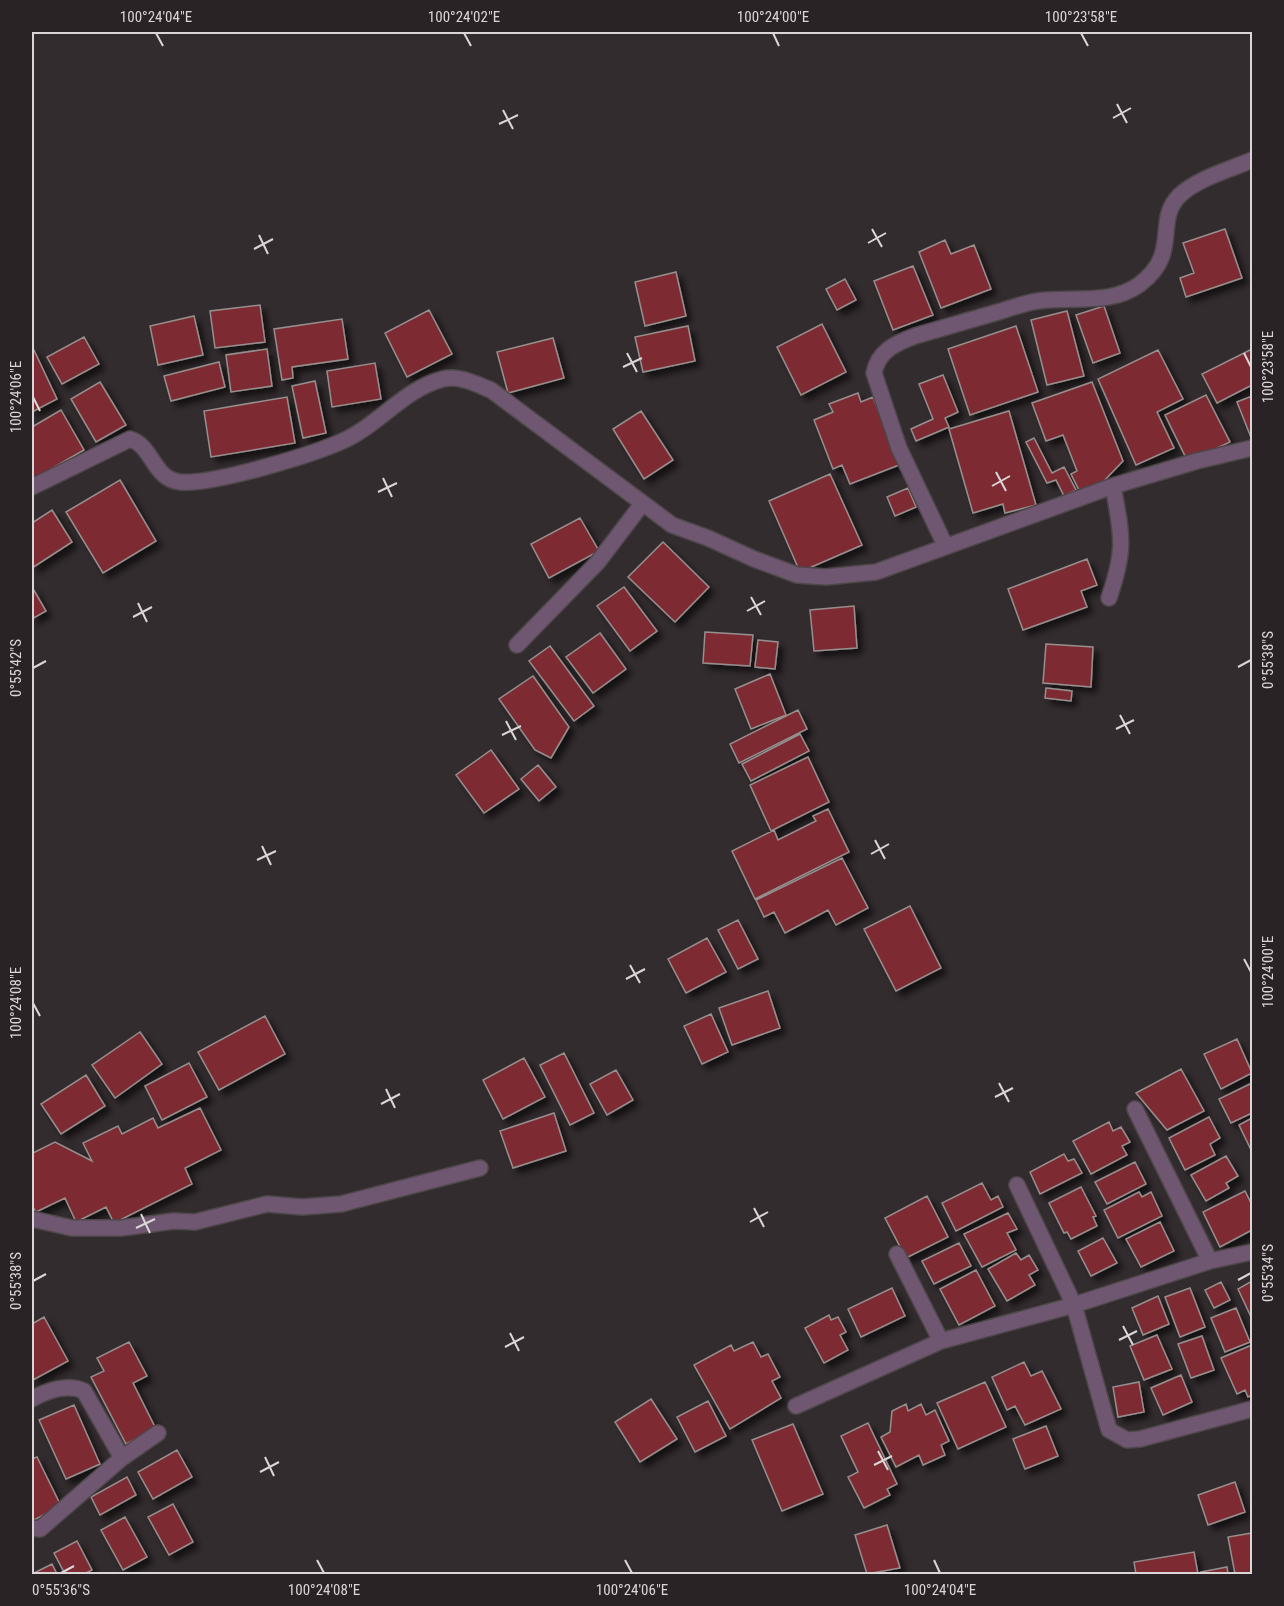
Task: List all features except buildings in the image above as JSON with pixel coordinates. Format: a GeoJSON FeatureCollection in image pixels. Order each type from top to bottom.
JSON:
{"type":"FeatureCollection","features":[{"type":"Feature","properties":{"kind":"street"},"geometry":{"type":"LineString","coordinates":[[945,545],[899,448],[874,373],[876,363],[883,353],[896,343],[915,336],[1037,301],[1096,298],[1120,294],[1137,286],[1155,272],[1165,254],[1168,218],[1177,198],[1191,186],[1252,160]]}},
{"type":"Feature","properties":{"kind":"street"},"geometry":{"type":"LineString","coordinates":[[32,487],[130,439],[140,445],[162,475],[177,482],[192,482],[275,464],[348,439],[420,388],[444,378],[468,380],[490,390],[672,525],[797,575],[826,577],[876,572],[945,545],[1113,486],[1197,461],[1252,448]]}},
{"type":"Feature","properties":{"kind":"street"},"geometry":{"type":"LineString","coordinates":[[1109,598],[1120,565],[1122,541],[1113,486]]}},
{"type":"Feature","properties":{"kind":"street"},"geometry":{"type":"LineString","coordinates":[[517,645],[598,562],[642,504]]}},
{"type":"Feature","properties":{"kind":"street"},"geometry":{"type":"LineString","coordinates":[[1136,1109],[1210,1261]]}},
{"type":"Feature","properties":{"kind":"street"},"geometry":{"type":"LineString","coordinates":[[32,1219],[72,1228],[121,1228],[174,1221],[195,1222],[267,1204],[302,1208],[341,1204],[480,1168]]}},
{"type":"Feature","properties":{"kind":"street"},"geometry":{"type":"LineString","coordinates":[[1017,1185],[1074,1305],[1109,1431],[1126,1440],[1152,1437],[1252,1409]]}},
{"type":"Feature","properties":{"kind":"street"},"geometry":{"type":"LineString","coordinates":[[796,1406],[941,1341],[1074,1305],[1210,1261],[1252,1252]]}},
{"type":"Feature","properties":{"kind":"street"},"geometry":{"type":"LineString","coordinates":[[897,1254],[941,1341]]}},
{"type":"Feature","properties":{"kind":"street"},"geometry":{"type":"LineString","coordinates":[[32,1399],[44,1392],[70,1387],[84,1390],[122,1458]]}},
{"type":"Feature","properties":{"kind":"street"},"geometry":{"type":"LineString","coordinates":[[32,1528],[40,1529],[122,1458],[158,1433]]}}]}
